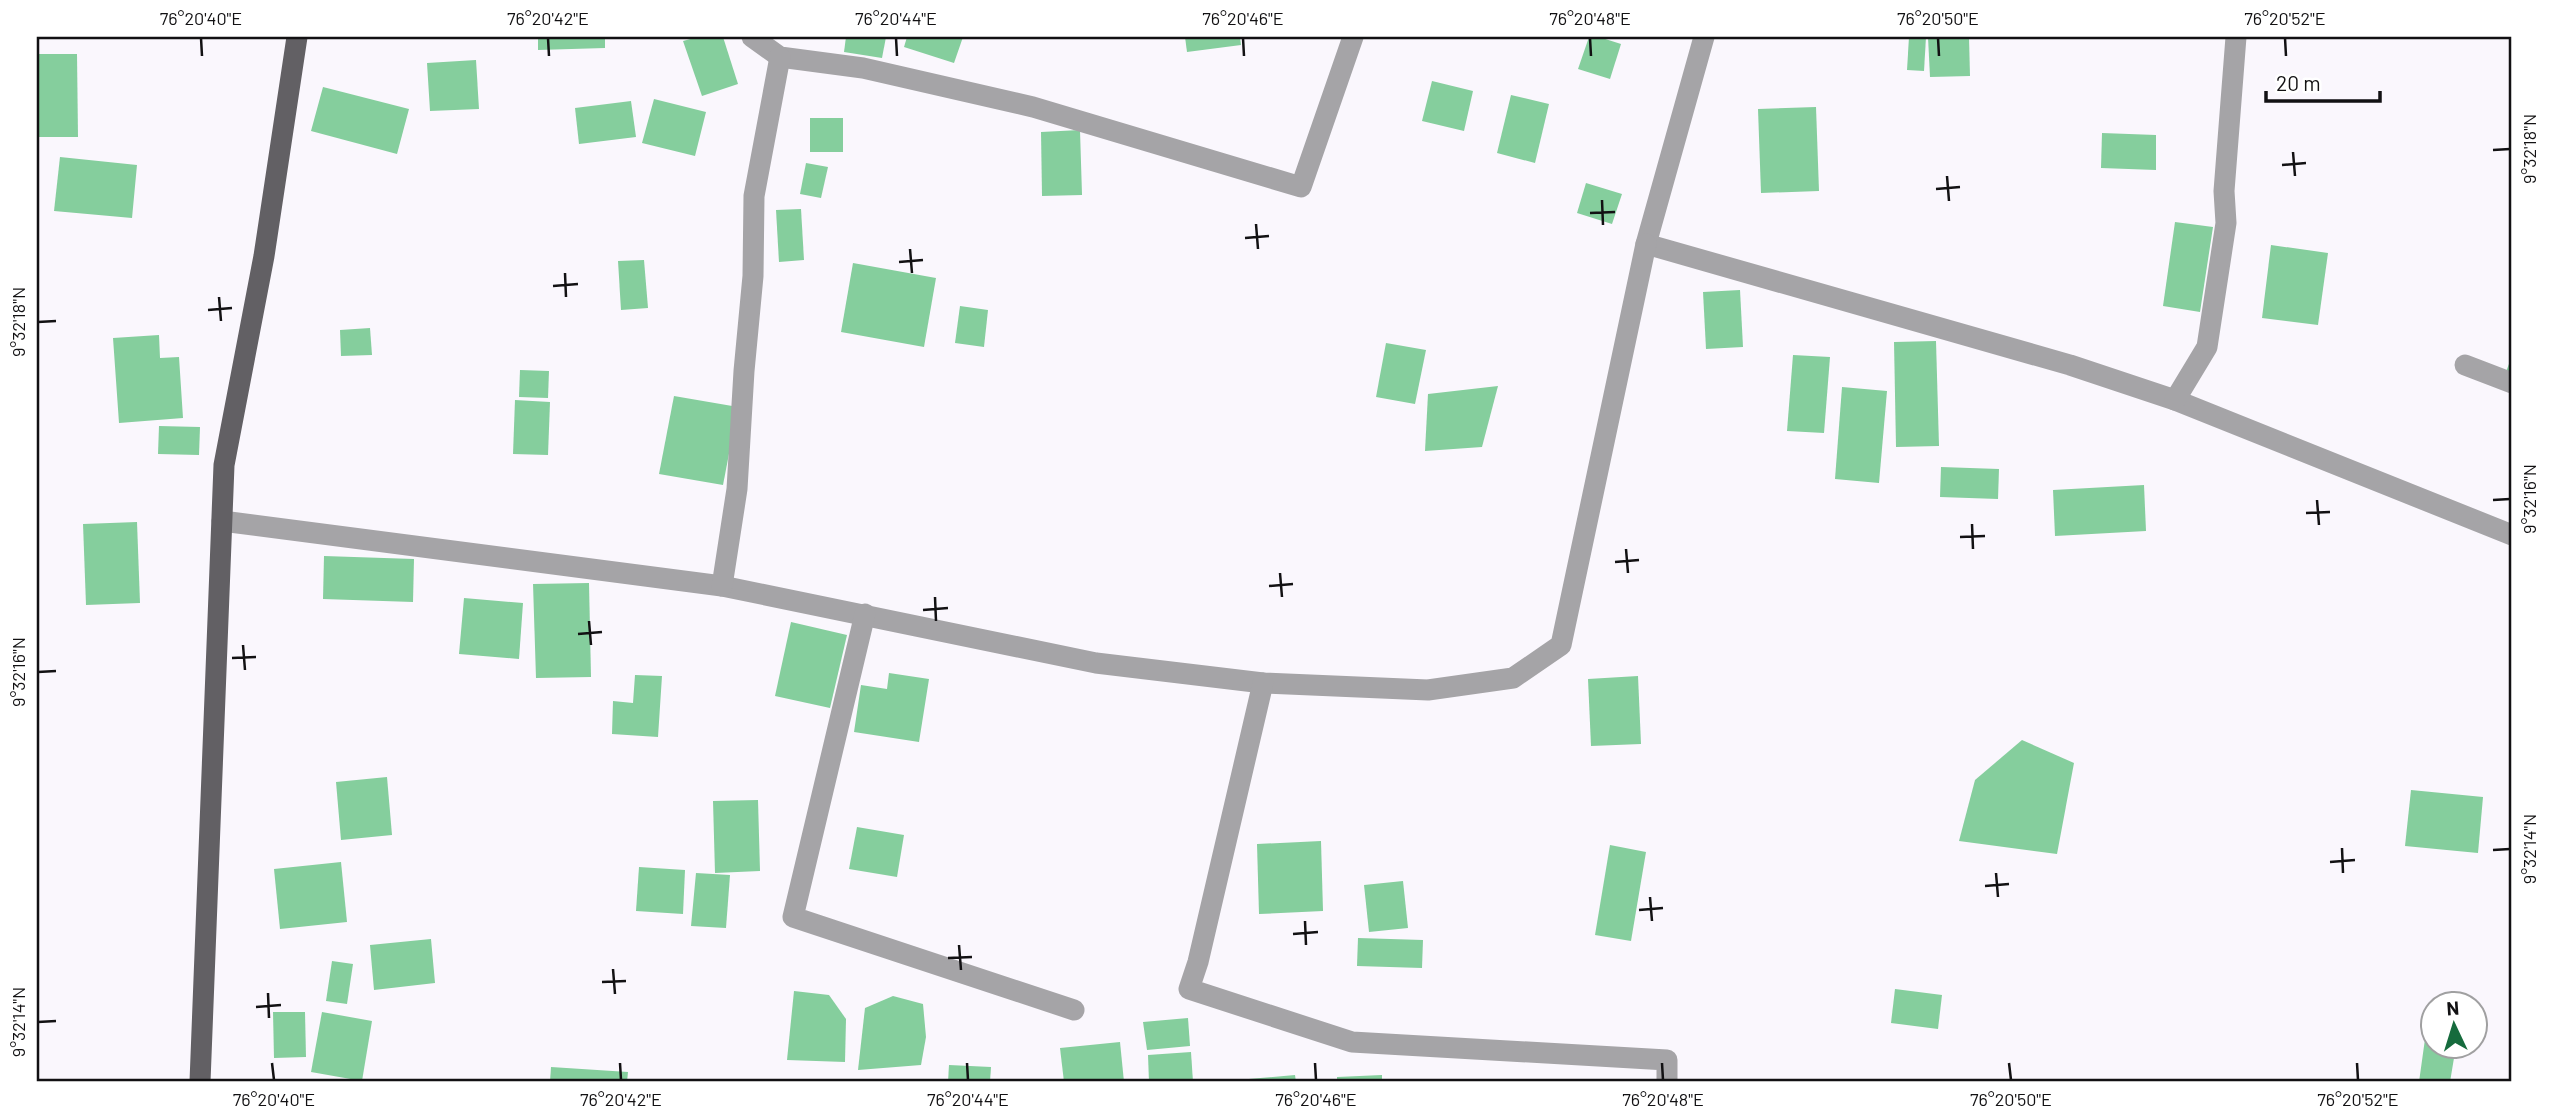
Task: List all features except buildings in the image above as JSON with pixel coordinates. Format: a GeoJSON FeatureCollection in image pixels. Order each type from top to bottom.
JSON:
{"type":"FeatureCollection","features":[{"type":"Feature","properties":{"kind":"main road"},"geometry":{"type":"LineString","coordinates":[[200,1082],[224,465],[264,256],[297,37]]}},
{"type":"Feature","properties":{"kind":"street"},"geometry":{"type":"LineString","coordinates":[[752,37],[780,57],[863,68],[1033,107],[1301,187],[1353,37]]}},
{"type":"Feature","properties":{"kind":"street"},"geometry":{"type":"LineString","coordinates":[[222,521],[722,586],[1096,663],[1263,683],[1428,690],[1513,678],[1561,645],[1646,244],[1704,37]]}},
{"type":"Feature","properties":{"kind":"street"},"geometry":{"type":"LineString","coordinates":[[2175,400],[2207,347],[2226,223],[2224,191],[2236,37]]}},
{"type":"Feature","properties":{"kind":"street"},"geometry":{"type":"LineString","coordinates":[[722,586],[737,489],[753,276],[754,196],[780,57]]}},
{"type":"Feature","properties":{"kind":"street"},"geometry":{"type":"LineString","coordinates":[[1646,244],[2070,365],[2175,400],[2512,535]]}},
{"type":"Feature","properties":{"kind":"street"},"geometry":{"type":"LineString","coordinates":[[2465,365],[2512,383]]}},
{"type":"Feature","properties":{"kind":"street"},"geometry":{"type":"LineString","coordinates":[[865,614],[793,917],[1074,1010]]}},
{"type":"Feature","properties":{"kind":"street"},"geometry":{"type":"LineString","coordinates":[[1263,683],[1198,962],[1189,989],[1352,1042],[1667,1060],[1667,1082]]}}]}
